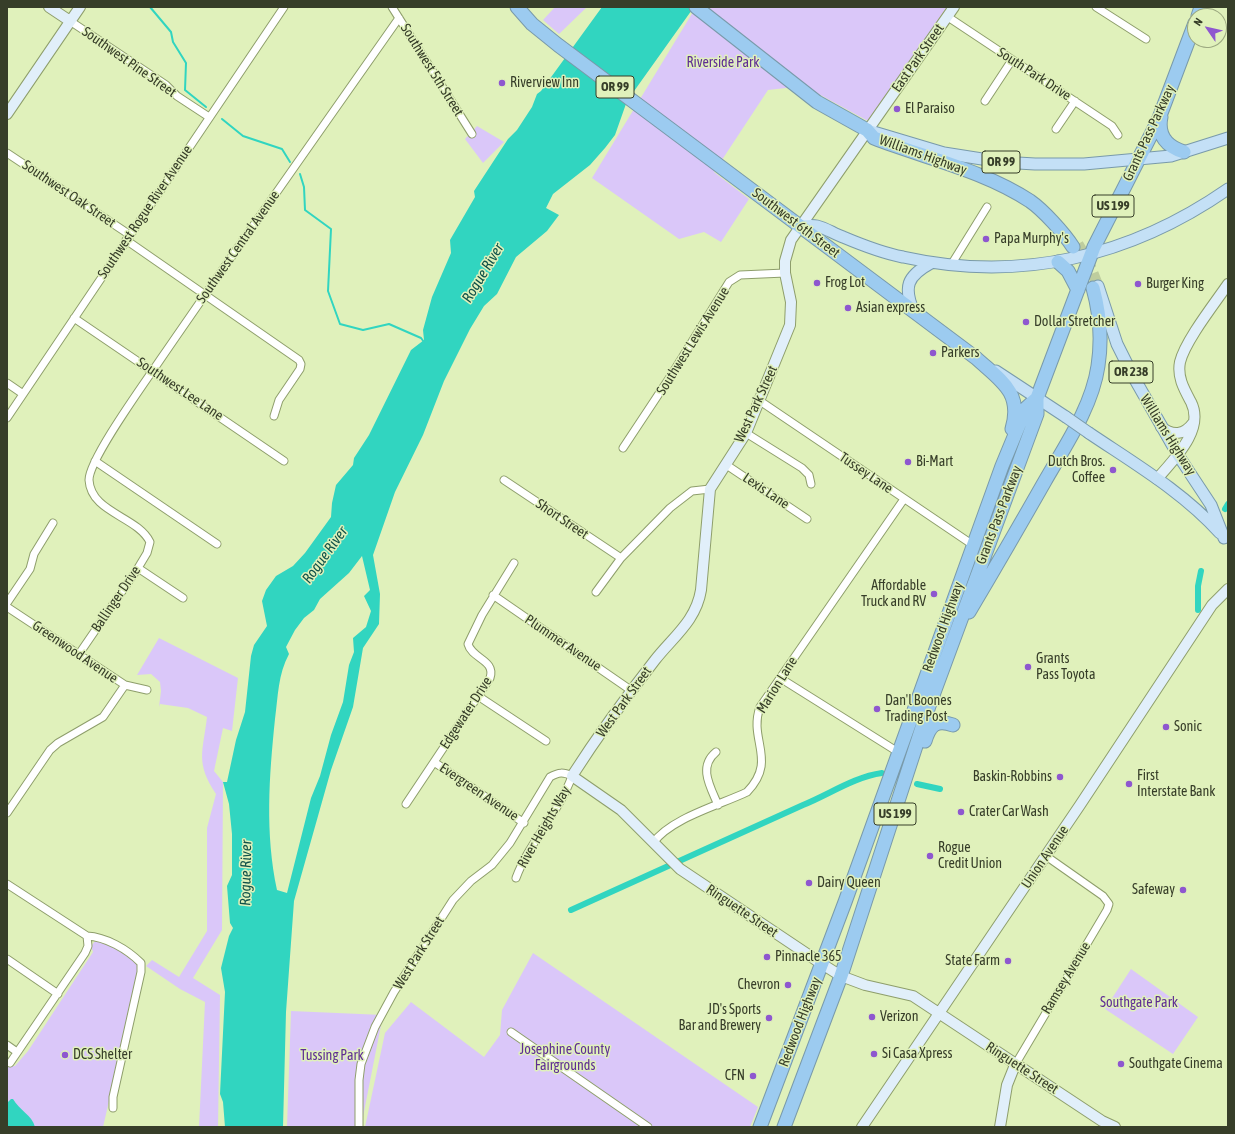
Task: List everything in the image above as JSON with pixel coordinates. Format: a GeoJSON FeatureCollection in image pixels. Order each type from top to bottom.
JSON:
{"type":"FeatureCollection","features":[{"type":"Feature","properties":{"kind":"highway","name":"Southwest 6th Street"},"geometry":{"type":"LineString","coordinates":[[517,7],[532,24],[558,45],[976,358]]}},
{"type":"Feature","properties":{"kind":"highway","name":"OR 99"},"geometry":{"type":"LineString","coordinates":[[696,7],[817,102],[867,130]]}},
{"type":"Feature","properties":{"kind":"highway","name":"Grants Pass Parkway"},"geometry":{"type":"LineString","coordinates":[[948,653],[1037,414],[1037,398],[1091,254],[1111,210],[1139,159],[1163,108],[1187,44]]}},
{"type":"Feature","properties":{"kind":"highway"},"geometry":{"type":"LineString","coordinates":[[1163,108],[1160,125],[1162,136],[1172,147],[1184,152]]}},
{"type":"Feature","properties":{"kind":"highway","name":"Williams Highway"},"geometry":{"type":"LineString","coordinates":[[867,130],[874,138],[977,175],[1011,190],[1031,201],[1076,245]]}},
{"type":"Feature","properties":{"kind":"highway"},"geometry":{"type":"LineString","coordinates":[[1058,262],[1068,271],[1078,290]]}},
{"type":"Feature","properties":{"kind":"highway"},"geometry":{"type":"LineString","coordinates":[[948,653],[966,618],[1065,445],[1089,398],[1098,367],[1100,339],[1096,287]]}},
{"type":"Feature","properties":{"kind":"highway"},"geometry":{"type":"LineString","coordinates":[[976,358],[1010,389],[1015,405],[1015,421],[1002,466]]}},
{"type":"Feature","properties":{"kind":"highway","name":"Grants Pass Parkway"},"geometry":{"type":"LineString","coordinates":[[1002,466],[1026,408],[1037,398]]}},
{"type":"Feature","properties":{"kind":"highway","name":"Redwood Highway"},"geometry":{"type":"LineString","coordinates":[[760,1127],[822,964],[1002,466]]}},
{"type":"Feature","properties":{"kind":"highway","name":"Redwood Highway"},"geometry":{"type":"LineString","coordinates":[[784,1127],[841,976],[892,824],[929,706],[948,653]]}},
{"type":"Feature","properties":{"kind":"highway"},"geometry":{"type":"LineString","coordinates":[[892,824],[908,795],[928,731],[934,724],[944,722],[953,725]]}},
{"type":"Feature","properties":{"kind":"main road","name":"OR 99"},"geometry":{"type":"LineString","coordinates":[[867,130],[944,153],[1001,162],[1035,164],[1084,164],[1171,156],[1228,138]]}},
{"type":"Feature","properties":{"kind":"main road"},"geometry":{"type":"LineString","coordinates":[[799,226],[817,226],[869,248],[931,263],[1019,267],[1058,262],[1091,254],[1135,240],[1172,223],[1228,189]]}},
{"type":"Feature","properties":{"kind":"main road"},"geometry":{"type":"LineString","coordinates":[[914,312],[908,298],[908,287],[911,277],[918,270],[931,263]]}},
{"type":"Feature","properties":{"kind":"main road","name":"Williams Highway"},"geometry":{"type":"LineString","coordinates":[[1096,287],[1117,344],[1161,427],[1212,505],[1226,541]]}},
{"type":"Feature","properties":{"kind":"main road","name":"Southwest 6th Street"},"geometry":{"type":"LineString","coordinates":[[976,358],[1037,398]]}},
{"type":"Feature","properties":{"kind":"main road","name":"Williams Highway"},"geometry":{"type":"LineString","coordinates":[[1037,398],[1157,478],[1194,506],[1226,541]]}},
{"type":"Feature","properties":{"kind":"street","name":"Southwest Pine Street"},"geometry":{"type":"LineString","coordinates":[[49,7],[166,85],[178,96],[209,118]]}},
{"type":"Feature","properties":{"kind":"street"},"geometry":{"type":"LineString","coordinates":[[7,114],[80,7]]}},
{"type":"Feature","properties":{"kind":"street","name":"Southwest Rogue River Avenue"},"geometry":{"type":"LineString","coordinates":[[7,418],[284,7]]}},
{"type":"Feature","properties":{"kind":"street","name":"Southwest 5th Street"},"geometry":{"type":"LineString","coordinates":[[392,7],[472,134]]}},
{"type":"Feature","properties":{"kind":"street","name":"East Park Street"},"geometry":{"type":"LineString","coordinates":[[799,226],[954,7]]}},
{"type":"Feature","properties":{"kind":"street"},"geometry":{"type":"LineString","coordinates":[[1096,7],[1146,39]]}},
{"type":"Feature","properties":{"kind":"street","name":"South Park Drive"},"geometry":{"type":"LineString","coordinates":[[948,17],[1112,126],[1118,135]]}},
{"type":"Feature","properties":{"kind":"street","name":"Southwest Central Avenue"},"geometry":{"type":"LineString","coordinates":[[150,542],[146,534],[100,503],[93,493],[89,482],[94,461],[205,295],[399,18]]}},
{"type":"Feature","properties":{"kind":"street"},"geometry":{"type":"LineString","coordinates":[[985,101],[1012,60]]}},
{"type":"Feature","properties":{"kind":"street"},"geometry":{"type":"LineString","coordinates":[[1056,129],[1075,101]]}},
{"type":"Feature","properties":{"kind":"street","name":"Southwest Oak Street"},"geometry":{"type":"LineString","coordinates":[[7,152],[205,295],[295,357],[301,364],[297,374],[279,400],[274,416]]}},
{"type":"Feature","properties":{"kind":"street"},"geometry":{"type":"LineString","coordinates":[[950,265],[987,207]]}},
{"type":"Feature","properties":{"kind":"street","name":"West Park Street"},"geometry":{"type":"LineString","coordinates":[[359,1127],[359,1080],[361,1064],[375,1027],[394,992],[453,900],[501,856],[524,823],[550,777],[563,772],[572,776],[655,659],[688,622],[697,606],[701,590],[710,489],[746,433],[790,325],[791,302],[785,273],[788,247],[799,226]]}},
{"type":"Feature","properties":{"kind":"street","name":"Southwest Lewis Avenue"},"geometry":{"type":"LineString","coordinates":[[623,448],[670,377],[729,282],[740,275],[785,273]]}},
{"type":"Feature","properties":{"kind":"street"},"geometry":{"type":"LineString","coordinates":[[1157,478],[1178,455],[1190,435],[1193,423],[1194,412],[1192,404],[1181,382],[1180,362],[1188,343],[1228,284]]}},
{"type":"Feature","properties":{"kind":"street","name":"Southwest Lee Lane"},"geometry":{"type":"LineString","coordinates":[[74,318],[284,461]]}},
{"type":"Feature","properties":{"kind":"street"},"geometry":{"type":"LineString","coordinates":[[7,383],[23,394]]}},
{"type":"Feature","properties":{"kind":"street","name":"Tussey Lane"},"geometry":{"type":"LineString","coordinates":[[760,401],[973,545]]}},
{"type":"Feature","properties":{"kind":"street"},"geometry":{"type":"LineString","coordinates":[[1161,427],[1176,434],[1184,431],[1193,423]]}},
{"type":"Feature","properties":{"kind":"street"},"geometry":{"type":"LineString","coordinates":[[746,433],[802,468],[809,475],[811,484]]}},
{"type":"Feature","properties":{"kind":"street"},"geometry":{"type":"LineString","coordinates":[[94,461],[217,544]]}},
{"type":"Feature","properties":{"kind":"street","name":"Lexis Lane"},"geometry":{"type":"LineString","coordinates":[[725,464],[807,519]]}},
{"type":"Feature","properties":{"kind":"street","name":"Short Street"},"geometry":{"type":"LineString","coordinates":[[504,480],[621,558]]}},
{"type":"Feature","properties":{"kind":"street"},"geometry":{"type":"LineString","coordinates":[[596,592],[621,558],[655,522],[692,491],[710,489]]}},
{"type":"Feature","properties":{"kind":"street","name":"Marion Lane"},"geometry":{"type":"LineString","coordinates":[[654,843],[669,827],[747,792],[756,782],[762,762],[756,721],[758,713],[780,678],[904,498]]}},
{"type":"Feature","properties":{"kind":"street"},"geometry":{"type":"LineString","coordinates":[[7,603],[30,569],[34,554],[53,524]]}},
{"type":"Feature","properties":{"kind":"street","name":"Ballinger Drive"},"geometry":{"type":"LineString","coordinates":[[79,654],[138,568],[147,553],[150,542]]}},
{"type":"Feature","properties":{"kind":"street","name":"Edgewater Drive"},"geometry":{"type":"LineString","coordinates":[[406,804],[490,678],[492,669],[485,661],[471,651],[468,644],[493,595],[514,563]]}},
{"type":"Feature","properties":{"kind":"street"},"geometry":{"type":"LineString","coordinates":[[138,568],[183,598]]}},
{"type":"Feature","properties":{"kind":"street","name":"Union Avenue"},"geometry":{"type":"LineString","coordinates":[[862,1127],[1046,856],[1212,605],[1228,588]]}},
{"type":"Feature","properties":{"kind":"street","name":"Plummer Avenue"},"geometry":{"type":"LineString","coordinates":[[493,595],[632,691]]}},
{"type":"Feature","properties":{"kind":"street","name":"Greenwood Avenue"},"geometry":{"type":"LineString","coordinates":[[7,607],[125,685],[147,690]]}},
{"type":"Feature","properties":{"kind":"street"},"geometry":{"type":"LineString","coordinates":[[780,678],[898,752]]}},
{"type":"Feature","properties":{"kind":"street"},"geometry":{"type":"LineString","coordinates":[[7,813],[50,750],[58,742],[103,717],[125,685]]}},
{"type":"Feature","properties":{"kind":"street"},"geometry":{"type":"LineString","coordinates":[[478,696],[546,741]]}},
{"type":"Feature","properties":{"kind":"street"},"geometry":{"type":"LineString","coordinates":[[716,752],[709,759],[706,771],[718,804]]}},
{"type":"Feature","properties":{"kind":"street","name":"Evergreen Avenue"},"geometry":{"type":"LineString","coordinates":[[434,762],[524,823]]}},
{"type":"Feature","properties":{"kind":"street","name":"Ringuette Street"},"geometry":{"type":"LineString","coordinates":[[572,776],[621,810],[671,862],[688,875],[822,964],[841,976],[877,988],[913,996],[1015,1065],[1102,1121],[1115,1127]]}},
{"type":"Feature","properties":{"kind":"street","name":"River Heights Way"},"geometry":{"type":"LineString","coordinates":[[516,878],[525,859],[559,803],[572,776]]}},
{"type":"Feature","properties":{"kind":"street","name":"Ramsey Avenue"},"geometry":{"type":"LineString","coordinates":[[1000,1127],[1007,1085],[1015,1065],[1107,910],[1109,904],[1103,896],[1046,856]]}},
{"type":"Feature","properties":{"kind":"street"},"geometry":{"type":"LineString","coordinates":[[7,884],[87,936],[94,937],[123,948],[141,963],[142,972],[113,1097],[113,1108]]}},
{"type":"Feature","properties":{"kind":"street"},"geometry":{"type":"LineString","coordinates":[[10,1063],[85,953],[88,946],[87,936]]}},
{"type":"Feature","properties":{"kind":"street"},"geometry":{"type":"LineString","coordinates":[[7,959],[58,994]]}},
{"type":"Feature","properties":{"kind":"street"},"geometry":{"type":"LineString","coordinates":[[511,1032],[648,1127]]}},
{"type":"Feature","properties":{"kind":"street"},"geometry":{"type":"LineString","coordinates":[[7,1045],[17,1052]]}},
{"type":"Feature","properties":{"kind":"green space"},"geometry":{"type":"Polygon","coordinates":[[[555,7],[587,7],[559,34],[543,20],[555,7]]]}},
{"type":"Feature","properties":{"kind":"green space","name":"Riverside Park"},"geometry":{"type":"Polygon","coordinates":[[[696,7],[947,7],[868,121],[804,86],[768,90],[714,172],[749,199],[721,242],[704,232],[679,239],[592,178],[696,7]]]}},
{"type":"Feature","properties":{"kind":"green space"},"geometry":{"type":"Polygon","coordinates":[[[477,126],[504,142],[483,163],[465,139],[477,126]]]}},
{"type":"Feature","properties":{"kind":"green space"},"geometry":{"type":"Polygon","coordinates":[[[159,638],[238,678],[232,731],[223,728],[214,771],[223,782],[222,930],[193,978],[220,995],[218,1127],[199,1127],[205,1002],[180,989],[146,966],[152,960],[179,977],[207,931],[207,828],[216,794],[205,773],[202,757],[207,717],[188,708],[160,704],[159,707],[161,691],[160,682],[151,674],[137,675],[159,638]]]}},
{"type":"Feature","properties":{"kind":"green space"},"geometry":{"type":"Polygon","coordinates":[[[97,939],[125,952],[141,963],[103,1127],[7,1127],[7,1066],[15,1066],[28,1051],[93,952],[91,946],[97,939]]]}},
{"type":"Feature","properties":{"kind":"green space","name":"Josephine County Fairgrounds"},"geometry":{"type":"Polygon","coordinates":[[[533,953],[758,1107],[750,1127],[365,1127],[385,1033],[411,1002],[484,1057],[500,1035],[502,1010],[533,953]]]}},
{"type":"Feature","properties":{"kind":"green space","name":"Southgate Park"},"geometry":{"type":"Polygon","coordinates":[[[1131,969],[1198,1017],[1173,1054],[1105,1009],[1131,969]]]}},
{"type":"Feature","properties":{"kind":"green space","name":"Tussing Park"},"geometry":{"type":"Polygon","coordinates":[[[291,1011],[383,1015],[361,1127],[287,1127],[291,1011]]]}},
{"type":"Feature","properties":{"kind":"water","name":"Rogue River"},"geometry":{"type":"Polygon","coordinates":[[[602,7],[694,7],[627,101],[615,135],[590,165],[553,194],[546,208],[559,215],[547,231],[516,257],[497,294],[484,306],[470,329],[444,381],[423,435],[395,492],[373,555],[380,594],[379,624],[363,648],[353,707],[331,770],[294,901],[286,1012],[283,1127],[225,1127],[223,1102],[220,1094],[225,992],[221,968],[229,936],[233,928],[230,923],[227,886],[232,875],[232,834],[229,804],[223,782],[227,782],[236,740],[245,712],[251,656],[254,645],[267,626],[262,601],[266,590],[276,576],[293,566],[305,553],[331,517],[336,485],[353,465],[354,458],[369,435],[411,350],[424,340],[423,330],[432,297],[451,253],[450,240],[475,197],[474,191],[508,139],[517,130],[532,107],[537,94],[541,91],[602,7]],[[362,556],[349,573],[320,599],[314,610],[304,618],[295,630],[286,647],[289,654],[285,662],[278,694],[271,762],[269,805],[273,869],[277,890],[287,893],[311,798],[320,776],[331,735],[343,702],[349,665],[354,652],[353,638],[366,627],[371,611],[364,596],[370,590],[362,556]]]}},
{"type":"Feature","properties":{"kind":"water"},"geometry":{"type":"Polygon","coordinates":[[[13,1099],[31,1119],[35,1127],[7,1127],[7,1103],[13,1099]]]}},
{"type":"Feature","properties":{"kind":"waterway"},"geometry":{"type":"LineString","coordinates":[[150,7],[171,32],[173,42],[186,63],[185,90],[206,107]]}},
{"type":"Feature","properties":{"kind":"waterway"},"geometry":{"type":"LineString","coordinates":[[222,119],[243,136],[282,149],[290,162]]}},
{"type":"Feature","properties":{"kind":"waterway"},"geometry":{"type":"LineString","coordinates":[[300,174],[304,187],[305,210],[331,229],[328,291],[340,324],[363,330],[389,324],[421,338],[424,342]]}},
{"type":"Feature","properties":{"kind":"waterway"},"geometry":{"type":"LineString","coordinates":[[1225,509],[1228,504]]}},
{"type":"Feature","properties":{"kind":"waterway"},"geometry":{"type":"LineString","coordinates":[[1198,610],[1198,586],[1201,571]]}},
{"type":"Feature","properties":{"kind":"waterway"},"geometry":{"type":"LineString","coordinates":[[571,910],[852,782],[882,773]]}},
{"type":"Feature","properties":{"kind":"waterway"},"geometry":{"type":"LineString","coordinates":[[917,784],[940,789]]}},
{"type":"Feature","properties":{"kind":"tunnel"},"geometry":{"type":"LineString","coordinates":[[1078,244],[1089,263],[1098,286]]}},
{"type":"Feature","properties":{"kind":"place","name":"Riverview Inn"},"geometry":{"type":"Point","coordinates":[502,83]}},
{"type":"Feature","properties":{"kind":"place","name":"El Paraiso"},"geometry":{"type":"Point","coordinates":[897,109]}},
{"type":"Feature","properties":{"kind":"place","name":"Papa Murphy's"},"geometry":{"type":"Point","coordinates":[986,239]}},
{"type":"Feature","properties":{"kind":"place","name":"Frog Lot"},"geometry":{"type":"Point","coordinates":[817,283]}},
{"type":"Feature","properties":{"kind":"place","name":"Burger King"},"geometry":{"type":"Point","coordinates":[1138,284]}},
{"type":"Feature","properties":{"kind":"place","name":"Asian express"},"geometry":{"type":"Point","coordinates":[848,308]}},
{"type":"Feature","properties":{"kind":"place","name":"Dollar Stretcher"},"geometry":{"type":"Point","coordinates":[1026,322]}},
{"type":"Feature","properties":{"kind":"place","name":"Parkers"},"geometry":{"type":"Point","coordinates":[933,353]}},
{"type":"Feature","properties":{"kind":"place","name":"Bi-Mart"},"geometry":{"type":"Point","coordinates":[908,462]}},
{"type":"Feature","properties":{"kind":"place","name":"Dutch Bros. Coffee"},"geometry":{"type":"Point","coordinates":[1113,470]}},
{"type":"Feature","properties":{"kind":"place","name":"Affordable Truck and RV"},"geometry":{"type":"Point","coordinates":[934,594]}},
{"type":"Feature","properties":{"kind":"place","name":"Grants Pass Toyota"},"geometry":{"type":"Point","coordinates":[1028,667]}},
{"type":"Feature","properties":{"kind":"place","name":"Dan'l Boones Trading Post"},"geometry":{"type":"Point","coordinates":[877,709]}},
{"type":"Feature","properties":{"kind":"place","name":"Sonic"},"geometry":{"type":"Point","coordinates":[1166,727]}},
{"type":"Feature","properties":{"kind":"place","name":"Baskin-Robbins"},"geometry":{"type":"Point","coordinates":[1060,777]}},
{"type":"Feature","properties":{"kind":"place","name":"First Interstate Bank"},"geometry":{"type":"Point","coordinates":[1129,784]}},
{"type":"Feature","properties":{"kind":"place","name":"Crater Car Wash"},"geometry":{"type":"Point","coordinates":[961,812]}},
{"type":"Feature","properties":{"kind":"place","name":"Rogue Credit Union"},"geometry":{"type":"Point","coordinates":[930,856]}},
{"type":"Feature","properties":{"kind":"place","name":"Dairy Queen"},"geometry":{"type":"Point","coordinates":[809,883]}},
{"type":"Feature","properties":{"kind":"place","name":"Safeway"},"geometry":{"type":"Point","coordinates":[1183,890]}},
{"type":"Feature","properties":{"kind":"place","name":"Pinnacle 365"},"geometry":{"type":"Point","coordinates":[767,957]}},
{"type":"Feature","properties":{"kind":"place","name":"State Farm"},"geometry":{"type":"Point","coordinates":[1008,961]}},
{"type":"Feature","properties":{"kind":"place","name":"Chevron"},"geometry":{"type":"Point","coordinates":[788,985]}},
{"type":"Feature","properties":{"kind":"place","name":"Verizon"},"geometry":{"type":"Point","coordinates":[872,1017]}},
{"type":"Feature","properties":{"kind":"place","name":"JD's Sports Bar and Brewery"},"geometry":{"type":"Point","coordinates":[769,1018]}},
{"type":"Feature","properties":{"kind":"place","name":"Si Casa Xpress"},"geometry":{"type":"Point","coordinates":[874,1054]}},
{"type":"Feature","properties":{"kind":"place","name":"DCS Shelter"},"geometry":{"type":"Point","coordinates":[65,1055]}},
{"type":"Feature","properties":{"kind":"place","name":"Southgate Cinema"},"geometry":{"type":"Point","coordinates":[1121,1064]}},
{"type":"Feature","properties":{"kind":"place","name":"CFN"},"geometry":{"type":"Point","coordinates":[753,1076]}}]}
